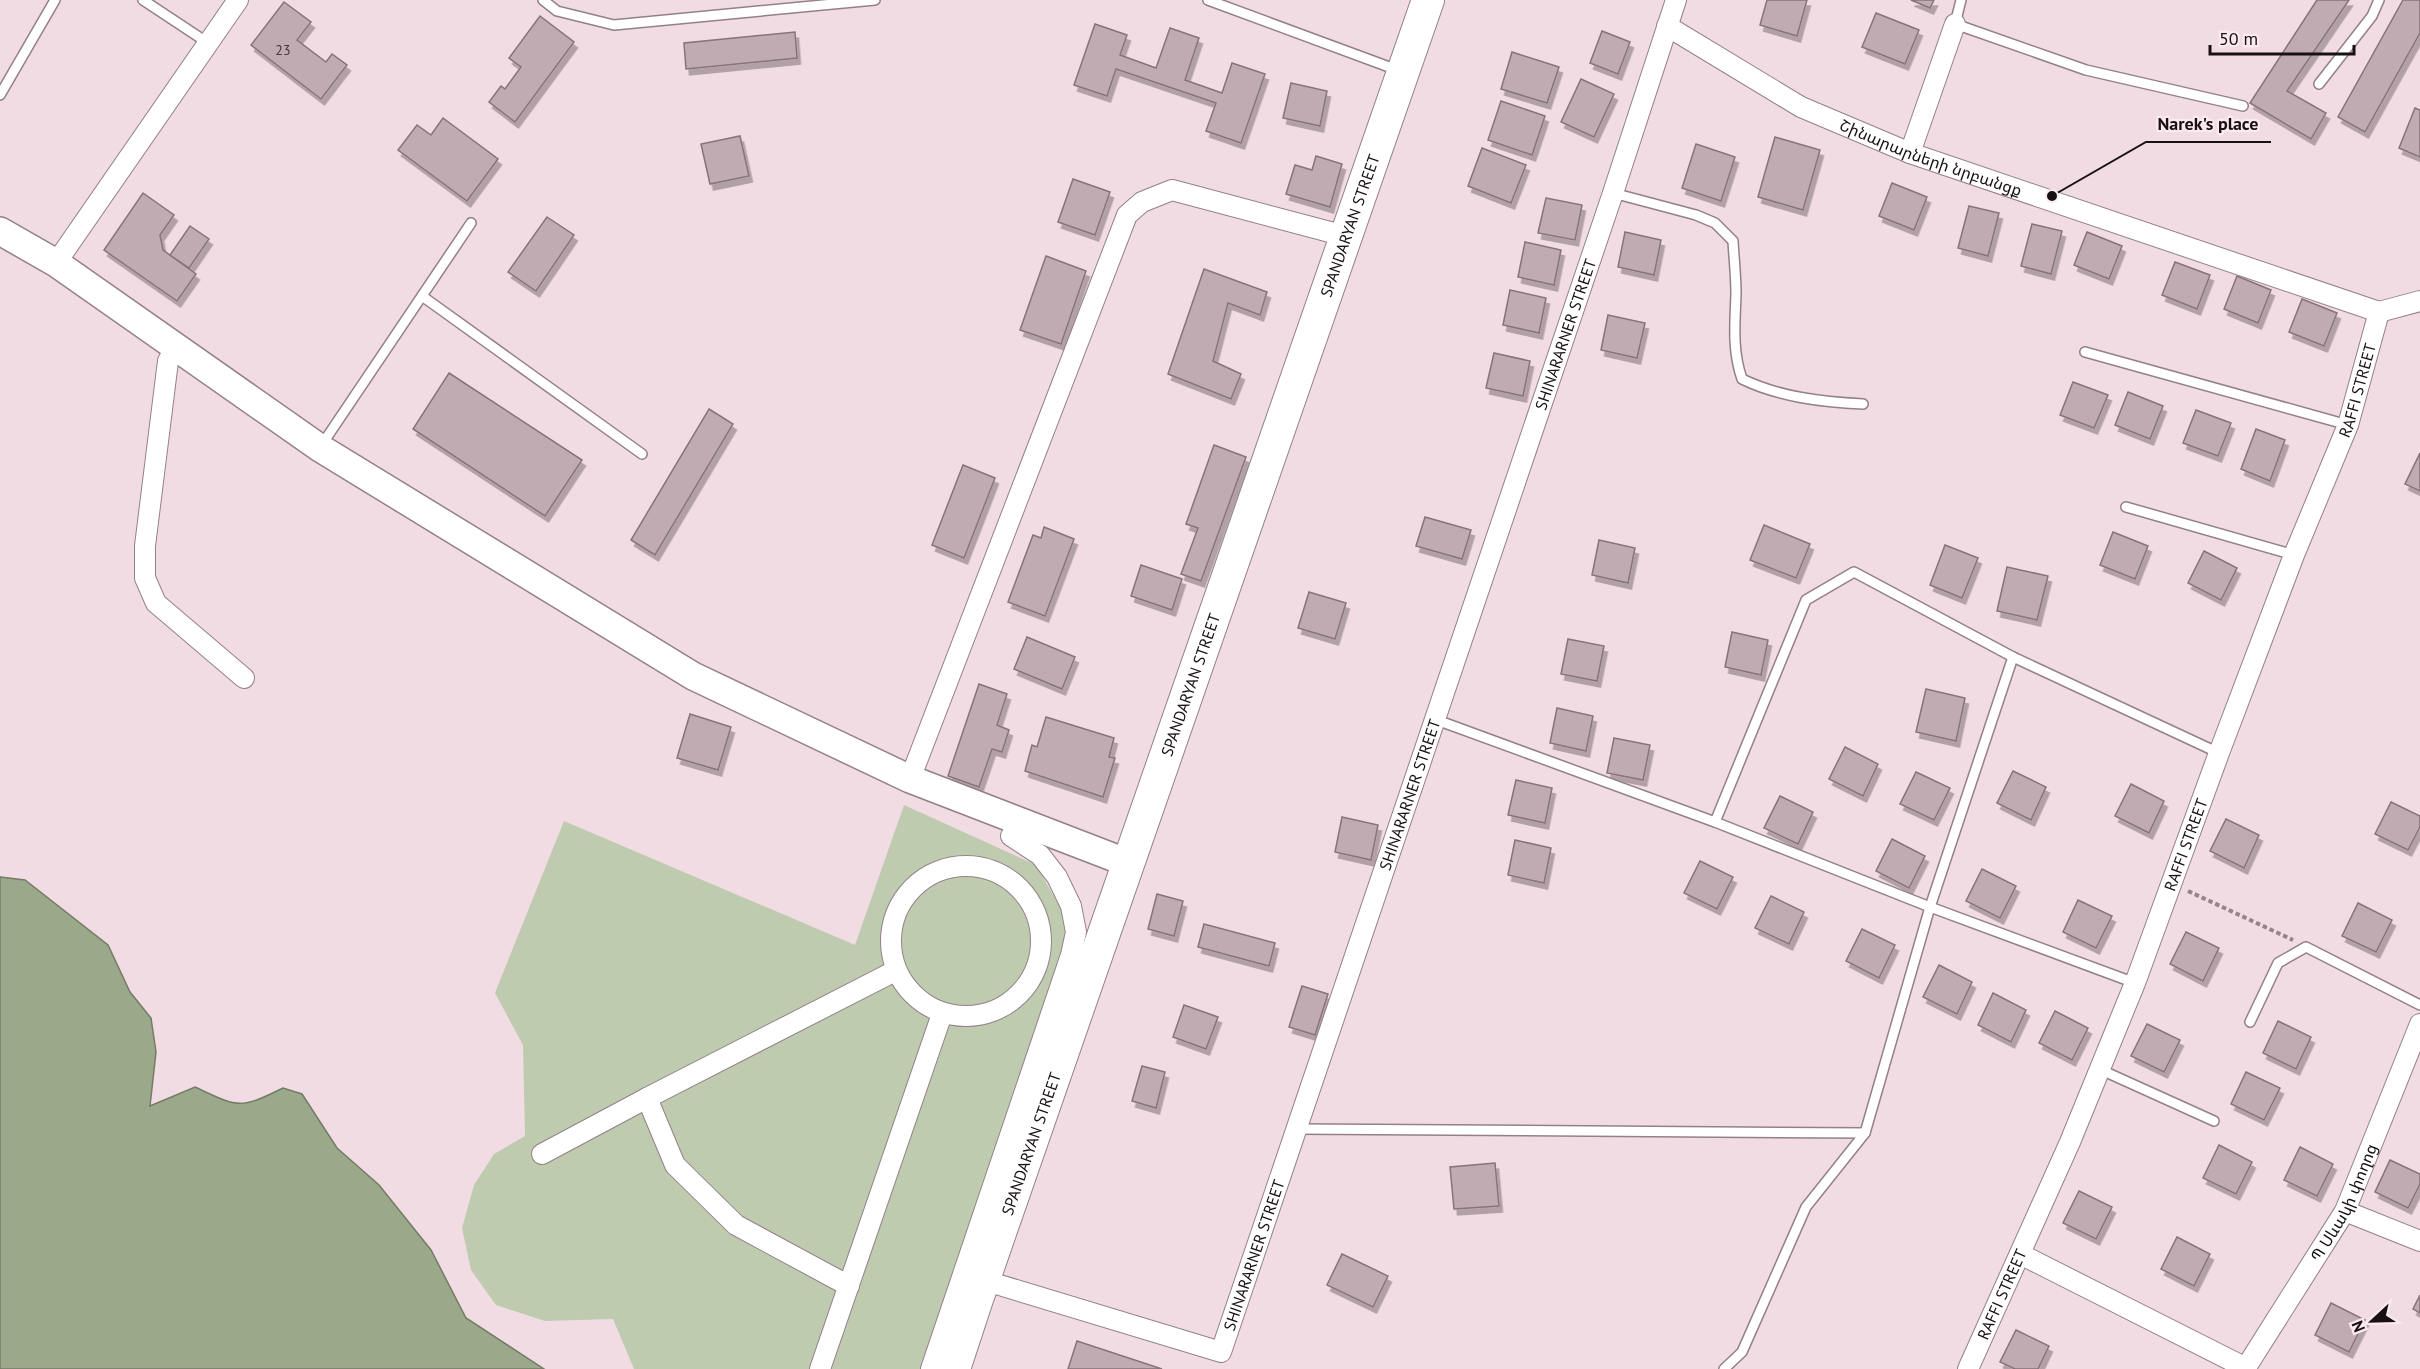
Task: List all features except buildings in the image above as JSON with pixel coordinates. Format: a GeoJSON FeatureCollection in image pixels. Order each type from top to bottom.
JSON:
{"type":"FeatureCollection","features":[{"type":"Feature","properties":{"kind":"main road","name":"SPANDARYAN STREET"},"geometry":{"type":"LineString","coordinates":[[954,1369],[1428,0]]}},
{"type":"Feature","properties":{"kind":"street"},"geometry":{"type":"LineString","coordinates":[[56,263],[238,0]]}},
{"type":"Feature","properties":{"kind":"street","name":"SHINARARNER STREET"},"geometry":{"type":"LineString","coordinates":[[983,1280],[1221,1352],[1613,193],[1676,0]]}},
{"type":"Feature","properties":{"kind":"street"},"geometry":{"type":"LineString","coordinates":[[1910,153],[1955,24]]}},
{"type":"Feature","properties":{"kind":"street","name":"Շինարարների նրբանցք"},"geometry":{"type":"LineString","coordinates":[[1667,26],[1801,107],[1910,153],[2379,312]]}},
{"type":"Feature","properties":{"kind":"street"},"geometry":{"type":"LineString","coordinates":[[910,778],[1127,215],[1142,202],[1172,190],[1345,236]]}},
{"type":"Feature","properties":{"kind":"street"},"geometry":{"type":"LineString","coordinates":[[0,231],[56,263],[320,447],[693,675],[910,778],[1128,863]]}},
{"type":"Feature","properties":{"kind":"street"},"geometry":{"type":"LineString","coordinates":[[2379,312],[2420,301]]}},
{"type":"Feature","properties":{"kind":"street","name":"RAFFI STREET"},"geometry":{"type":"LineString","coordinates":[[1968,1369],[2020,1254],[2135,983],[2294,555],[2348,425],[2379,312]]}},
{"type":"Feature","properties":{"kind":"street"},"geometry":{"type":"LineString","coordinates":[[176,347],[168,361],[145,546],[145,578],[156,603],[244,678]]}},
{"type":"Feature","properties":{"kind":"street"},"geometry":{"type":"LineString","coordinates":[[931,1369],[1071,955],[1076,932],[1071,906],[1057,877],[1040,855],[1011,836]]}},
{"type":"Feature","properties":{"kind":"street"},"geometry":{"type":"LineString","coordinates":[[954,864],[1000,871],[1034,902],[1044,947],[1026,990],[988,1016],[942,1014],[914,997],[895,971],[891,925],[913,885],[954,864]]}},
{"type":"Feature","properties":{"kind":"street"},"geometry":{"type":"LineString","coordinates":[[542,1154],[895,971]]}},
{"type":"Feature","properties":{"kind":"street"},"geometry":{"type":"LineString","coordinates":[[1030,980],[1058,994]]}},
{"type":"Feature","properties":{"kind":"street"},"geometry":{"type":"LineString","coordinates":[[820,1369],[942,1014]]}},
{"type":"Feature","properties":{"kind":"street","name":"Պ Սևակի փողոց"},"geometry":{"type":"LineString","coordinates":[[2246,1369],[2345,1211],[2416,1045],[2420,1024]]}},
{"type":"Feature","properties":{"kind":"street"},"geometry":{"type":"LineString","coordinates":[[647,1098],[675,1165],[736,1225],[849,1286]]}},
{"type":"Feature","properties":{"kind":"street"},"geometry":{"type":"LineString","coordinates":[[2345,1211],[2420,1241]]}},
{"type":"Feature","properties":{"kind":"street"},"geometry":{"type":"LineString","coordinates":[[2020,1254],[2246,1369]]}},
{"type":"Feature","properties":{"kind":"lane"},"geometry":{"type":"LineString","coordinates":[[0,95],[55,0]]}},
{"type":"Feature","properties":{"kind":"lane"},"geometry":{"type":"LineString","coordinates":[[143,0],[208,44]]}},
{"type":"Feature","properties":{"kind":"lane"},"geometry":{"type":"LineString","coordinates":[[543,0],[556,11],[614,26],[875,0]]}},
{"type":"Feature","properties":{"kind":"lane"},"geometry":{"type":"LineString","coordinates":[[1208,0],[1402,72]]}},
{"type":"Feature","properties":{"kind":"lane"},"geometry":{"type":"LineString","coordinates":[[1961,0],[1955,24],[2086,70],[2243,106]]}},
{"type":"Feature","properties":{"kind":"lane"},"geometry":{"type":"LineString","coordinates":[[2319,84],[2372,16],[2379,0]]}},
{"type":"Feature","properties":{"kind":"lane"},"geometry":{"type":"LineString","coordinates":[[1613,193],[1696,214],[1715,223],[1733,241],[1736,292],[1734,339],[1736,362],[1742,379],[1764,390],[1837,403],[1863,404]]}},
{"type":"Feature","properties":{"kind":"lane"},"geometry":{"type":"LineString","coordinates":[[320,447],[471,223]]}},
{"type":"Feature","properties":{"kind":"lane"},"geometry":{"type":"LineString","coordinates":[[422,296],[642,454]]}},
{"type":"Feature","properties":{"kind":"lane"},"geometry":{"type":"LineString","coordinates":[[2085,352],[2348,425]]}},
{"type":"Feature","properties":{"kind":"lane"},"geometry":{"type":"LineString","coordinates":[[2126,507],[2294,555]]}},
{"type":"Feature","properties":{"kind":"lane"},"geometry":{"type":"LineString","coordinates":[[1715,822],[1806,600],[1854,572],[2013,657],[2219,753]]}},
{"type":"Feature","properties":{"kind":"lane"},"geometry":{"type":"LineString","coordinates":[[1724,1369],[1742,1352],[1806,1207],[1866,1133],[1930,907],[2013,657]]}},
{"type":"Feature","properties":{"kind":"lane"},"geometry":{"type":"LineString","coordinates":[[1434,719],[1715,822],[1930,907],[2135,983]]}},
{"type":"Feature","properties":{"kind":"lane"},"geometry":{"type":"LineString","coordinates":[[2250,1022],[2278,963],[2306,947],[2420,1005]]}},
{"type":"Feature","properties":{"kind":"lane"},"geometry":{"type":"LineString","coordinates":[[2099,1069],[2214,1121]]}},
{"type":"Feature","properties":{"kind":"lane"},"geometry":{"type":"LineString","coordinates":[[1297,1129],[1866,1133]]}},
{"type":"Feature","properties":{"kind":"path"},"geometry":{"type":"LineString","coordinates":[[2171,883],[2306,947]]}},
{"type":"Feature","properties":{"kind":"shaded area"},"geometry":{"type":"Polygon","coordinates":[[[904,805],[1036,865],[1073,930],[922,1369],[634,1369],[613,1319],[545,1321],[496,1305],[471,1270],[462,1228],[474,1185],[494,1154],[525,1136],[523,1045],[495,993],[564,821],[855,945],[904,805]]]}},
{"type":"Feature","properties":{"kind":"shaded area"},"geometry":{"type":"Polygon","coordinates":[[[0,877],[25,880],[108,945],[130,992],[151,1018],[156,1052],[150,1106],[195,1087],[221,1099],[239,1103],[257,1100],[283,1088],[302,1094],[337,1148],[379,1185],[431,1250],[466,1318],[544,1369],[0,1369],[0,877]]]}},
{"type":"Feature","properties":{"kind":"place","name":"Narek's place"},"geometry":{"type":"Point","coordinates":[2052,196]}}]}
